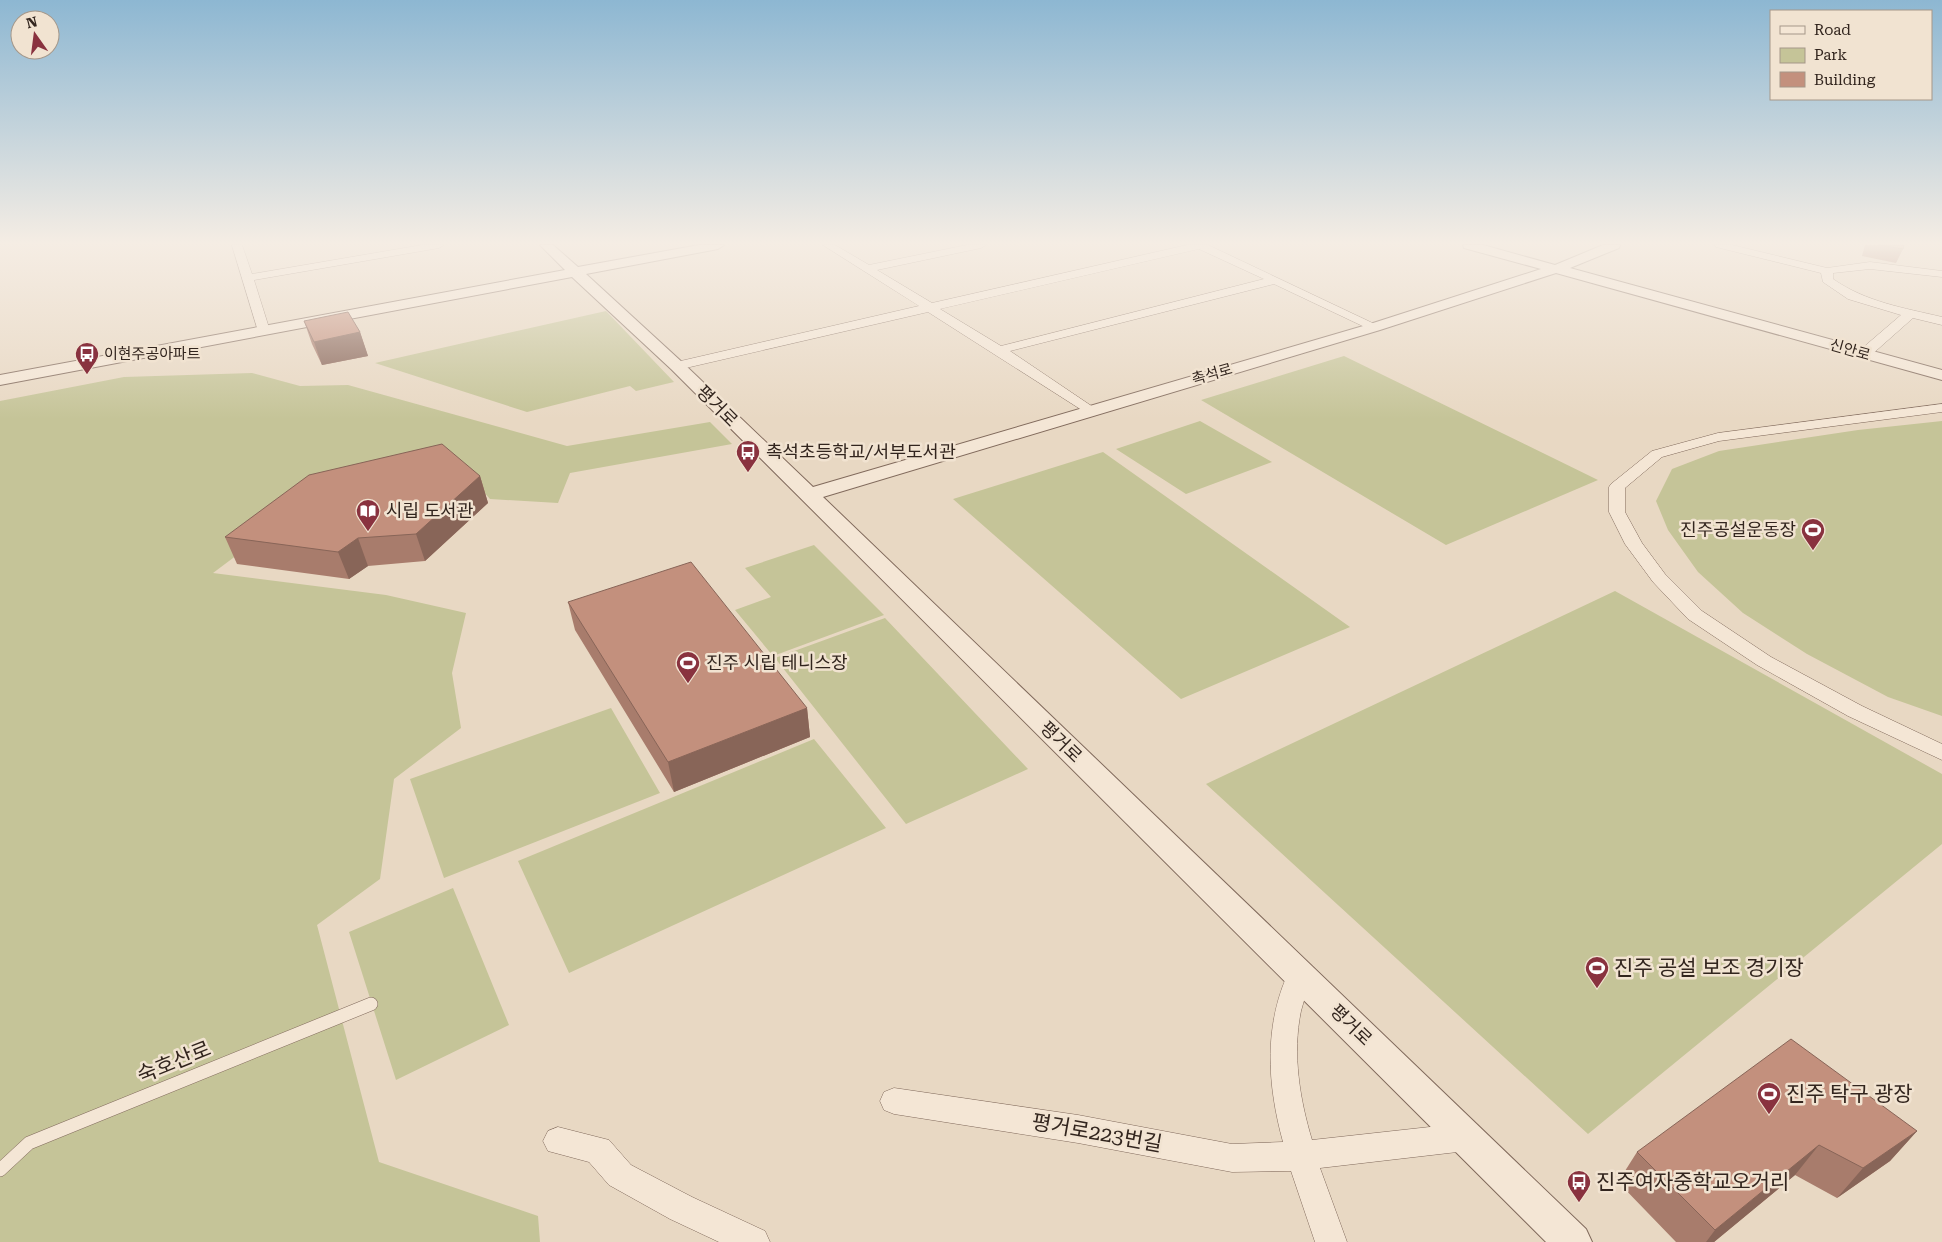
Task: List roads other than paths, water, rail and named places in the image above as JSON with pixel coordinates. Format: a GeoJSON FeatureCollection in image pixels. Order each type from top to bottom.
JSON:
{"type":"FeatureCollection","features":[{"type":"Feature","properties":{"kind":"street"},"geometry":{"type":"LineString","coordinates":[[255,303],[264,331]]}},
{"type":"Feature","properties":{"kind":"street"},"geometry":{"type":"LineString","coordinates":[[0,380],[411,303]]}},
{"type":"Feature","properties":{"kind":"street","name":"평거로"},"geometry":{"type":"LineString","coordinates":[[607,303],[677,366],[1573,1242]]}},
{"type":"Feature","properties":{"kind":"street"},"geometry":{"type":"LineString","coordinates":[[921,303],[999,350],[1088,410]]}},
{"type":"Feature","properties":{"kind":"street"},"geometry":{"type":"LineString","coordinates":[[677,366],[945,303]]}},
{"type":"Feature","properties":{"kind":"street"},"geometry":{"type":"LineString","coordinates":[[999,350],[1185,303]]}},
{"type":"Feature","properties":{"kind":"street"},"geometry":{"type":"LineString","coordinates":[[1324,303],[1374,327]]}},
{"type":"Feature","properties":{"kind":"street","name":"촉석로"},"geometry":{"type":"LineString","coordinates":[[807,495],[1449,303]]}},
{"type":"Feature","properties":{"kind":"street","name":"신안로"},"geometry":{"type":"LineString","coordinates":[[1683,303],[1942,375]]}},
{"type":"Feature","properties":{"kind":"street"},"geometry":{"type":"LineString","coordinates":[[1872,303],[1942,321]]}},
{"type":"Feature","properties":{"kind":"street"},"geometry":{"type":"LineString","coordinates":[[1864,354],[1911,313]]}},
{"type":"Feature","properties":{"kind":"street"},"geometry":{"type":"LineString","coordinates":[[1940,750],[1855,711],[1764,661],[1695,615],[1659,578],[1634,544],[1617,512],[1616,487],[1658,454],[1684,445],[1718,438],[1942,408]]}},
{"type":"Feature","properties":{"kind":"street"},"geometry":{"type":"LineString","coordinates":[[1300,975],[1287,1015],[1285,1052],[1288,1105],[1301,1156],[1331,1242]]}},
{"type":"Feature","properties":{"kind":"street","name":"평거로223번길"},"geometry":{"type":"LineString","coordinates":[[894,1100],[1078,1129],[1232,1158],[1301,1156],[1466,1137]]}},
{"type":"Feature","properties":{"kind":"street"},"geometry":{"type":"LineString","coordinates":[[558,1141],[598,1150],[620,1174],[681,1208],[754,1242]]}},
{"type":"Feature","properties":{"kind":"lane","name":"숙호산로"},"geometry":{"type":"LineString","coordinates":[[0,1170],[29,1143],[371,1004]]}},
{"type":"Feature","properties":{"kind":"place","name":"이현주공아파트"},"geometry":{"type":"Point","coordinates":[87,375]}},
{"type":"Feature","properties":{"kind":"place","name":"촉석초등학교/서부도서관"},"geometry":{"type":"Point","coordinates":[748,473]}},
{"type":"Feature","properties":{"kind":"place","name":"시립 도서관"},"geometry":{"type":"Point","coordinates":[368,532]}},
{"type":"Feature","properties":{"kind":"place","name":"진주공설운동장"},"geometry":{"type":"Point","coordinates":[1813,551]}},
{"type":"Feature","properties":{"kind":"place","name":"진주 시립 테니스장"},"geometry":{"type":"Point","coordinates":[688,684]}},
{"type":"Feature","properties":{"kind":"place","name":"진주 공설 보조 경기장"},"geometry":{"type":"Point","coordinates":[1597,989]}},
{"type":"Feature","properties":{"kind":"place","name":"진주 탁구 광장"},"geometry":{"type":"Point","coordinates":[1769,1115]}},
{"type":"Feature","properties":{"kind":"place","name":"진주여자중학교오거리"},"geometry":{"type":"Point","coordinates":[1579,1203]}}]}
